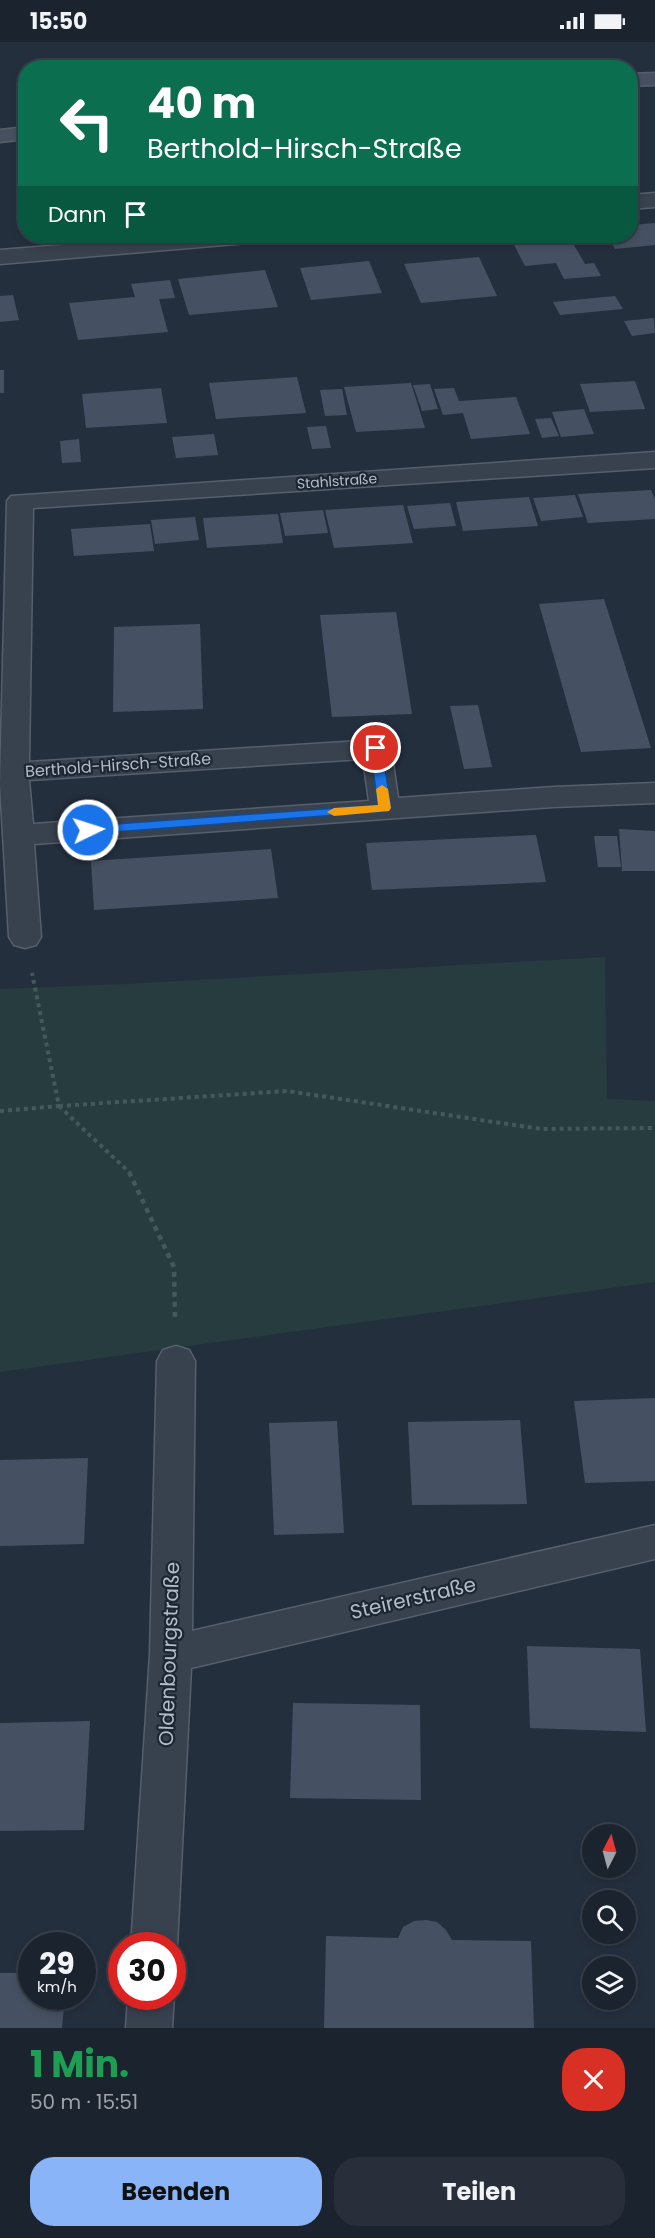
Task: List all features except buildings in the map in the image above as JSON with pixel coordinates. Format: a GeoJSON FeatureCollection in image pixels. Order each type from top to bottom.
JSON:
{"type":"FeatureCollection","features":[{"type":"Feature","properties":{"kind":"main road"},"geometry":{"type":"LineString","coordinates":[[638,80],[655,79]]}},
{"type":"Feature","properties":{"kind":"main road"},"geometry":{"type":"LineString","coordinates":[[0,136],[18,134]]}},
{"type":"Feature","properties":{"kind":"street"},"geometry":{"type":"LineString","coordinates":[[638,201],[655,200]]}},
{"type":"Feature","properties":{"kind":"street"},"geometry":{"type":"LineString","coordinates":[[0,257],[165,243]]}},
{"type":"Feature","properties":{"kind":"street","name":"Stahlstraße"},"geometry":{"type":"LineString","coordinates":[[14,772],[20,501],[655,460]]}},
{"type":"Feature","properties":{"kind":"street","name":"Berthold-Hirsch-Straße"},"geometry":{"type":"LineString","coordinates":[[25,937],[14,772],[376,748],[385,808]]}},
{"type":"Feature","properties":{"kind":"street"},"geometry":{"type":"LineString","coordinates":[[19,835],[385,808],[655,793]]}},
{"type":"Feature","properties":{"kind":"street","name":"Oldenbourgstraße"},"geometry":{"type":"LineString","coordinates":[[155,1932],[171,1654],[176,1361]]}},
{"type":"Feature","properties":{"kind":"street","name":"Steirerstraße"},"geometry":{"type":"LineString","coordinates":[[171,1654],[655,1542]]}},
{"type":"Feature","properties":{"kind":"street"},"geometry":{"type":"LineString","coordinates":[[149,2028],[150,2010]]}},
{"type":"Feature","properties":{"kind":"path"},"geometry":{"type":"LineString","coordinates":[[25,937],[59,1106],[129,1171],[174,1267],[176,1361]]}},
{"type":"Feature","properties":{"kind":"path"},"geometry":{"type":"LineString","coordinates":[[0,1111],[287,1091],[541,1129],[655,1128]]}},
{"type":"Feature","properties":{"kind":"green space"},"geometry":{"type":"Polygon","coordinates":[[[605,957],[607,1099],[655,1101],[655,1282],[0,1372],[0,989],[605,957]]]}},
{"type":"Feature","properties":{"kind":"slow traffic"},"geometry":{"type":"LineString","coordinates":[[334,812],[385,808],[382,789]]}},
{"type":"Feature","properties":{"kind":"route"},"geometry":{"type":"LineString","coordinates":[[88,830],[385,808],[376,748]]}}]}
